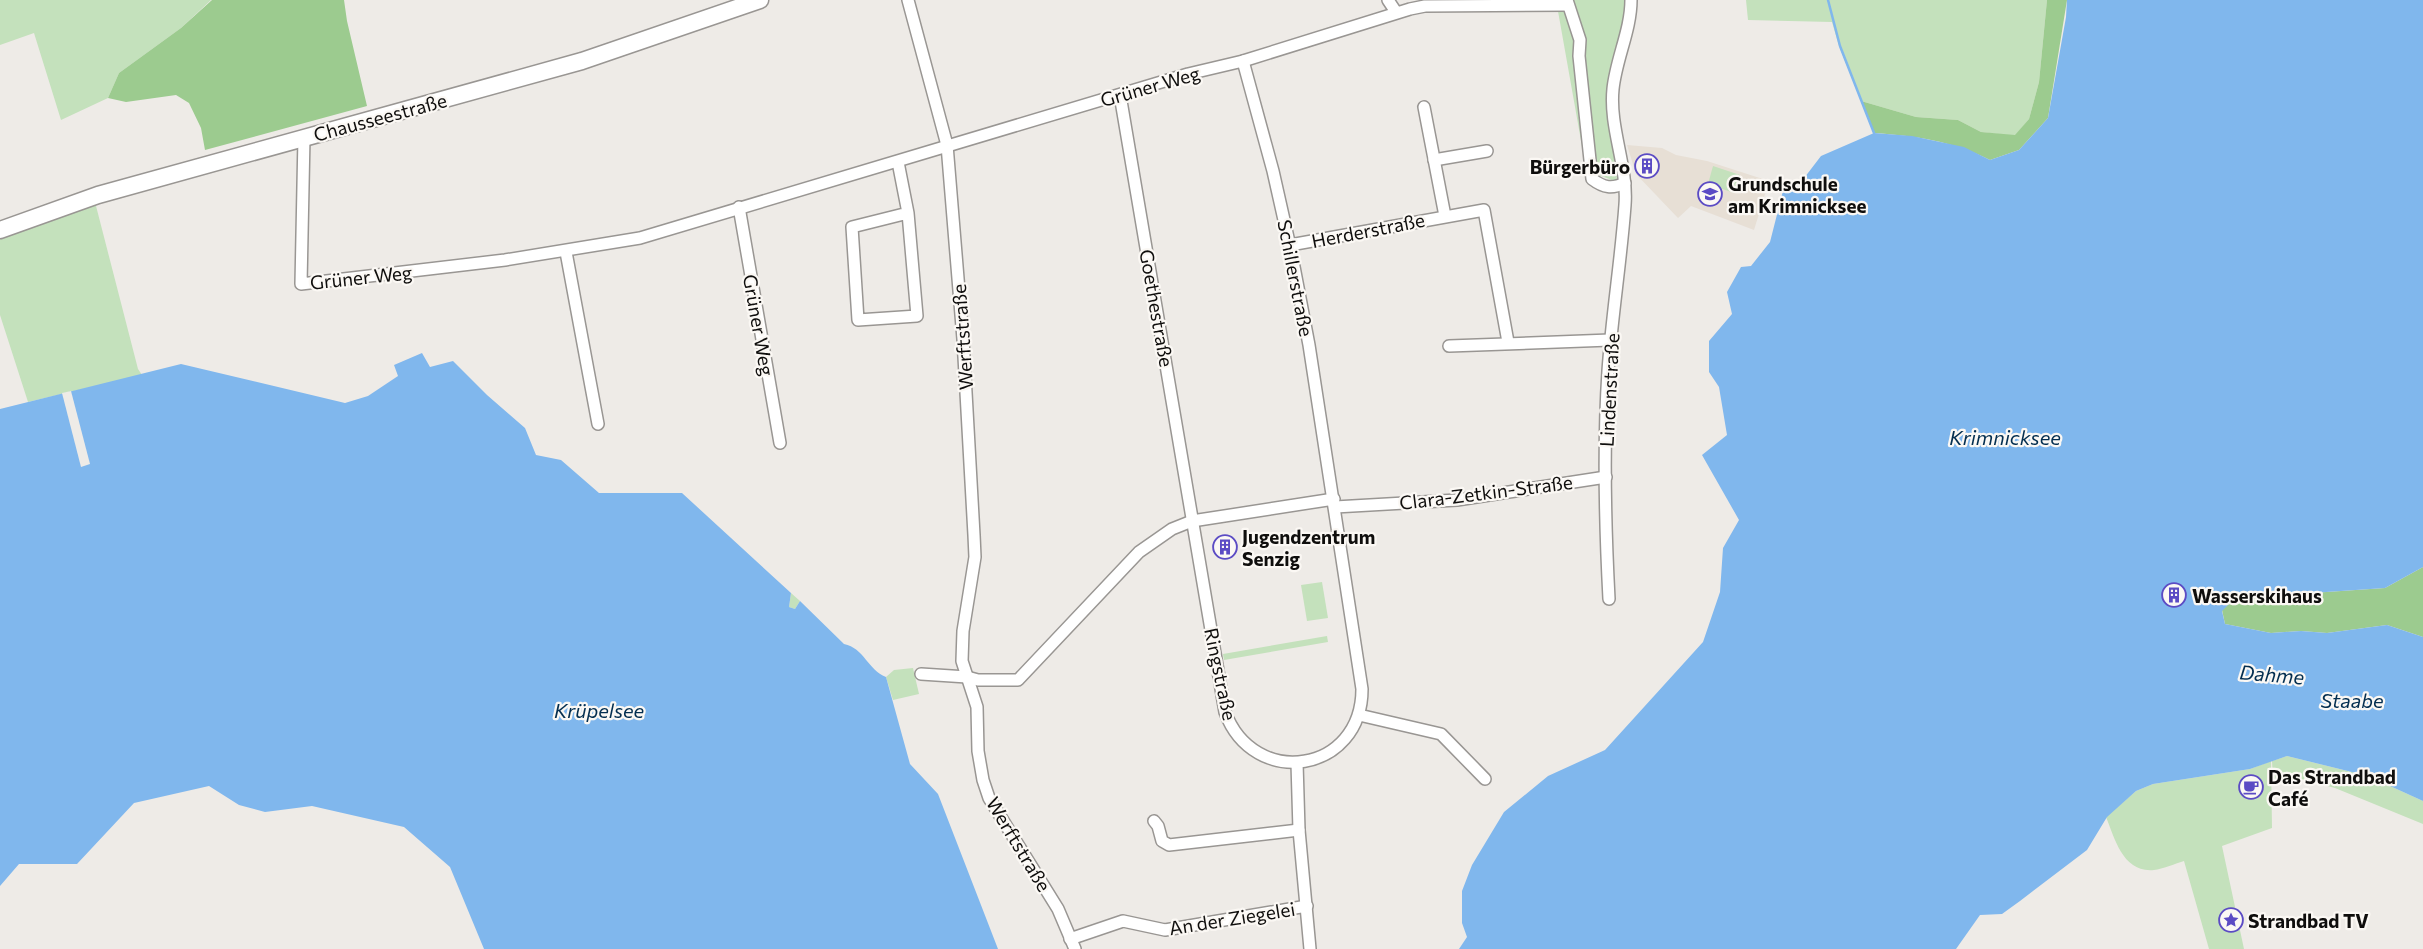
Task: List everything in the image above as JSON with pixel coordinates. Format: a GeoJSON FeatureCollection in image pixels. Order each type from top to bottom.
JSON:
{"type":"FeatureCollection","features":[{"type":"Feature","properties":{"kind":"main road","name":"Chausseestraße"},"geometry":{"type":"LineString","coordinates":[[0,230],[98,195],[582,61],[760,0]]}},
{"type":"Feature","properties":{"kind":"street","name":"Werftstraße"},"geometry":{"type":"LineString","coordinates":[[908,0],[947,145],[963,339],[975,557],[963,631],[962,661],[977,707],[979,761],[989,798],[1047,890],[1072,944]]}},
{"type":"Feature","properties":{"kind":"street"},"geometry":{"type":"LineString","coordinates":[[1388,0],[1396,12]]}},
{"type":"Feature","properties":{"kind":"street","name":"Lindenstraße"},"geometry":{"type":"LineString","coordinates":[[1609,598],[1606,404],[1610,340],[1626,183],[1615,123],[1613,89],[1631,13],[1631,0]]}},
{"type":"Feature","properties":{"kind":"street","name":"Grüner Weg"},"geometry":{"type":"LineString","coordinates":[[304,137],[301,284],[566,252],[640,238],[739,207],[898,162],[947,145],[1120,96],[1188,74],[1242,61],[1396,12],[1425,6],[1567,3]]}},
{"type":"Feature","properties":{"kind":"street"},"geometry":{"type":"LineString","coordinates":[[1567,3],[1580,40],[1579,56],[1592,179],[1602,186],[1614,188],[1626,183]]}},
{"type":"Feature","properties":{"kind":"street","name":"Schillerstraße"},"geometry":{"type":"LineString","coordinates":[[1242,61],[1273,172],[1290,245],[1334,503]]}},
{"type":"Feature","properties":{"kind":"street","name":"Goethestraße"},"geometry":{"type":"LineString","coordinates":[[1120,96],[1176,414],[1192,521]]}},
{"type":"Feature","properties":{"kind":"street","name":"Herderstraße"},"geometry":{"type":"LineString","coordinates":[[1424,108],[1445,216]]}},
{"type":"Feature","properties":{"kind":"street"},"geometry":{"type":"LineString","coordinates":[[1434,160],[1487,151]]}},
{"type":"Feature","properties":{"kind":"street"},"geometry":{"type":"LineString","coordinates":[[898,162],[908,213],[917,316],[858,320],[852,227],[908,213]]}},
{"type":"Feature","properties":{"kind":"street","name":"Grüner Weg"},"geometry":{"type":"LineString","coordinates":[[739,207],[780,443]]}},
{"type":"Feature","properties":{"kind":"street","name":"Herderstraße"},"geometry":{"type":"LineString","coordinates":[[1290,245],[1484,210],[1508,342]]}},
{"type":"Feature","properties":{"kind":"street"},"geometry":{"type":"LineString","coordinates":[[566,252],[598,424]]}},
{"type":"Feature","properties":{"kind":"street"},"geometry":{"type":"LineString","coordinates":[[1449,346],[1508,342],[1610,340]]}},
{"type":"Feature","properties":{"kind":"street","name":"Clara-Zetkin-Straße"},"geometry":{"type":"LineString","coordinates":[[1192,521],[1334,503],[1457,500],[1606,477]]}},
{"type":"Feature","properties":{"kind":"street","name":"Ringstraße"},"geometry":{"type":"LineString","coordinates":[[1192,521],[1222,698],[1229,722],[1240,738],[1254,750],[1270,758],[1297,763],[1314,759],[1336,748],[1348,736],[1359,714],[1362,688],[1334,503]]}},
{"type":"Feature","properties":{"kind":"street"},"geometry":{"type":"LineString","coordinates":[[921,674],[967,677],[978,680],[1018,680],[1139,552],[1172,529],[1192,521]]}},
{"type":"Feature","properties":{"kind":"street"},"geometry":{"type":"LineString","coordinates":[[1359,714],[1441,734],[1485,779]]}},
{"type":"Feature","properties":{"kind":"street"},"geometry":{"type":"LineString","coordinates":[[1297,763],[1299,830],[1310,949]]}},
{"type":"Feature","properties":{"kind":"street"},"geometry":{"type":"LineString","coordinates":[[1154,821],[1158,826],[1162,841],[1168,845],[1299,830]]}},
{"type":"Feature","properties":{"kind":"street","name":"An der Ziegelei"},"geometry":{"type":"LineString","coordinates":[[1072,944],[1124,921],[1165,930],[1307,906]]}},
{"type":"Feature","properties":{"kind":"shaded area","name":"Grundschule am Krimnicksee"},"geometry":{"type":"Polygon","coordinates":[[[1627,145],[1662,148],[1676,155],[1707,161],[1769,181],[1754,230],[1691,206],[1678,218],[1636,174],[1627,145]]]}},
{"type":"Feature","properties":{"kind":"green space"},"geometry":{"type":"Polygon","coordinates":[[[0,0],[211,0],[181,28],[119,73],[108,98],[61,120],[34,33],[0,45],[0,0]]]}},
{"type":"Feature","properties":{"kind":"green space"},"geometry":{"type":"Polygon","coordinates":[[[212,0],[344,0],[347,21],[367,106],[205,150],[201,128],[189,103],[176,95],[126,102],[108,98],[119,73],[181,28],[212,0]]]}},
{"type":"Feature","properties":{"kind":"green space"},"geometry":{"type":"Polygon","coordinates":[[[1556,0],[1629,0],[1611,88],[1617,182],[1594,173],[1585,163],[1556,0]]]}},
{"type":"Feature","properties":{"kind":"green space"},"geometry":{"type":"Polygon","coordinates":[[[1746,0],[2047,0],[2039,82],[2029,119],[2015,136],[1981,132],[1958,120],[1916,117],[1861,101],[1839,46],[1832,22],[1748,20],[1746,0]]]}},
{"type":"Feature","properties":{"kind":"green space"},"geometry":{"type":"Polygon","coordinates":[[[2047,0],[2067,0],[2048,118],[2019,150],[1990,160],[1962,148],[1934,140],[1874,133],[1861,101],[1916,117],[1958,120],[1981,132],[2015,135],[2029,119],[2039,82],[2047,0]]]}},
{"type":"Feature","properties":{"kind":"green space"},"geometry":{"type":"Polygon","coordinates":[[[1713,166],[1740,175],[1734,193],[1708,184],[1713,166]]]}},
{"type":"Feature","properties":{"kind":"green space"},"geometry":{"type":"Polygon","coordinates":[[[95,202],[138,369],[142,375],[28,402],[0,315],[0,236],[95,202]]]}},
{"type":"Feature","properties":{"kind":"green space"},"geometry":{"type":"Polygon","coordinates":[[[2423,567],[2423,637],[2387,625],[2327,633],[2301,631],[2271,633],[2225,624],[2222,610],[2232,601],[2252,597],[2385,588],[2423,567]]]}},
{"type":"Feature","properties":{"kind":"green space"},"geometry":{"type":"Polygon","coordinates":[[[1322,582],[1328,618],[1307,621],[1301,585],[1322,582]]]}},
{"type":"Feature","properties":{"kind":"green space"},"geometry":{"type":"Polygon","coordinates":[[[791,593],[800,601],[795,609],[789,607],[791,593]]]}},
{"type":"Feature","properties":{"kind":"green space"},"geometry":{"type":"Polygon","coordinates":[[[1327,636],[1328,642],[1224,660],[1223,654],[1327,636]]]}},
{"type":"Feature","properties":{"kind":"green space"},"geometry":{"type":"Polygon","coordinates":[[[913,668],[919,694],[893,700],[886,677],[894,670],[913,668]]]}},
{"type":"Feature","properties":{"kind":"green space"},"geometry":{"type":"Polygon","coordinates":[[[2287,756],[2368,776],[2423,801],[2423,824],[2335,788],[2301,779],[2273,779],[2272,761],[2287,756]]]}},
{"type":"Feature","properties":{"kind":"green space"},"geometry":{"type":"Polygon","coordinates":[[[2271,761],[2272,828],[2222,846],[2244,949],[2209,949],[2184,861],[2154,870],[2135,866],[2122,853],[2106,817],[2136,791],[2153,784],[2250,769],[2271,761]]]}},
{"type":"Feature","properties":{"kind":"water","name":"Krimnicksee"},"geometry":{"type":"Polygon","coordinates":[[[2067,0],[2423,0],[2423,567],[2385,588],[2252,597],[2232,601],[2222,611],[2225,624],[2271,633],[2301,631],[2327,633],[2387,625],[2423,637],[2423,801],[2368,776],[2287,756],[2250,769],[2153,784],[2136,791],[2107,817],[2087,850],[2020,901],[2002,914],[1980,915],[1956,949],[1459,949],[1467,937],[1462,923],[1462,891],[1472,865],[1504,812],[1548,776],[1605,750],[1703,642],[1720,592],[1723,548],[1739,520],[1702,455],[1727,435],[1719,387],[1709,372],[1709,341],[1732,314],[1727,292],[1741,267],[1751,266],[1770,242],[1785,183],[1798,186],[1821,156],[1874,133],[1912,136],[1964,147],[1990,160],[2019,150],[2048,118],[2066,17],[2067,0]]]}},
{"type":"Feature","properties":{"kind":"water","name":"Krüpelsee"},"geometry":{"type":"Polygon","coordinates":[[[422,353],[430,367],[453,361],[487,395],[525,428],[536,455],[561,460],[599,493],[682,493],[791,593],[789,607],[795,609],[800,601],[844,644],[851,646],[880,674],[886,677],[910,764],[938,794],[998,949],[484,949],[450,867],[404,827],[312,806],[265,812],[239,805],[209,786],[134,803],[77,864],[19,864],[0,886],[0,409],[181,364],[345,403],[368,396],[398,376],[394,365],[422,353]]]}},
{"type":"Feature","properties":{"kind":"pier"},"geometry":{"type":"Polygon","coordinates":[[[71,391],[90,464],[81,467],[62,393],[71,391]]]}},
{"type":"Feature","properties":{"kind":"waterway"},"geometry":{"type":"LineString","coordinates":[[1828,0],[1840,46],[1874,133]]}},
{"type":"Feature","properties":{"kind":"place","name":"Bürgerbüro"},"geometry":{"type":"Point","coordinates":[1647,166]}},
{"type":"Feature","properties":{"kind":"place","name":"Grundschule am Krimnicksee"},"geometry":{"type":"Point","coordinates":[1710,194]}},
{"type":"Feature","properties":{"kind":"place","name":"Jugendzentrum Senzig"},"geometry":{"type":"Point","coordinates":[1225,547]}},
{"type":"Feature","properties":{"kind":"place","name":"Wasserskihaus"},"geometry":{"type":"Point","coordinates":[2174,595]}},
{"type":"Feature","properties":{"kind":"place","name":"Das Strandbad Café"},"geometry":{"type":"Point","coordinates":[2251,787]}},
{"type":"Feature","properties":{"kind":"place","name":"Strandbad TV"},"geometry":{"type":"Point","coordinates":[2231,920]}},
{"type":"Feature","properties":{"kind":"water label","name":"Dahme"},"geometry":{"type":"Point","coordinates":[2272,674]}},
{"type":"Feature","properties":{"kind":"water label","name":"Staabe"},"geometry":{"type":"Point","coordinates":[2352,700]}}]}
